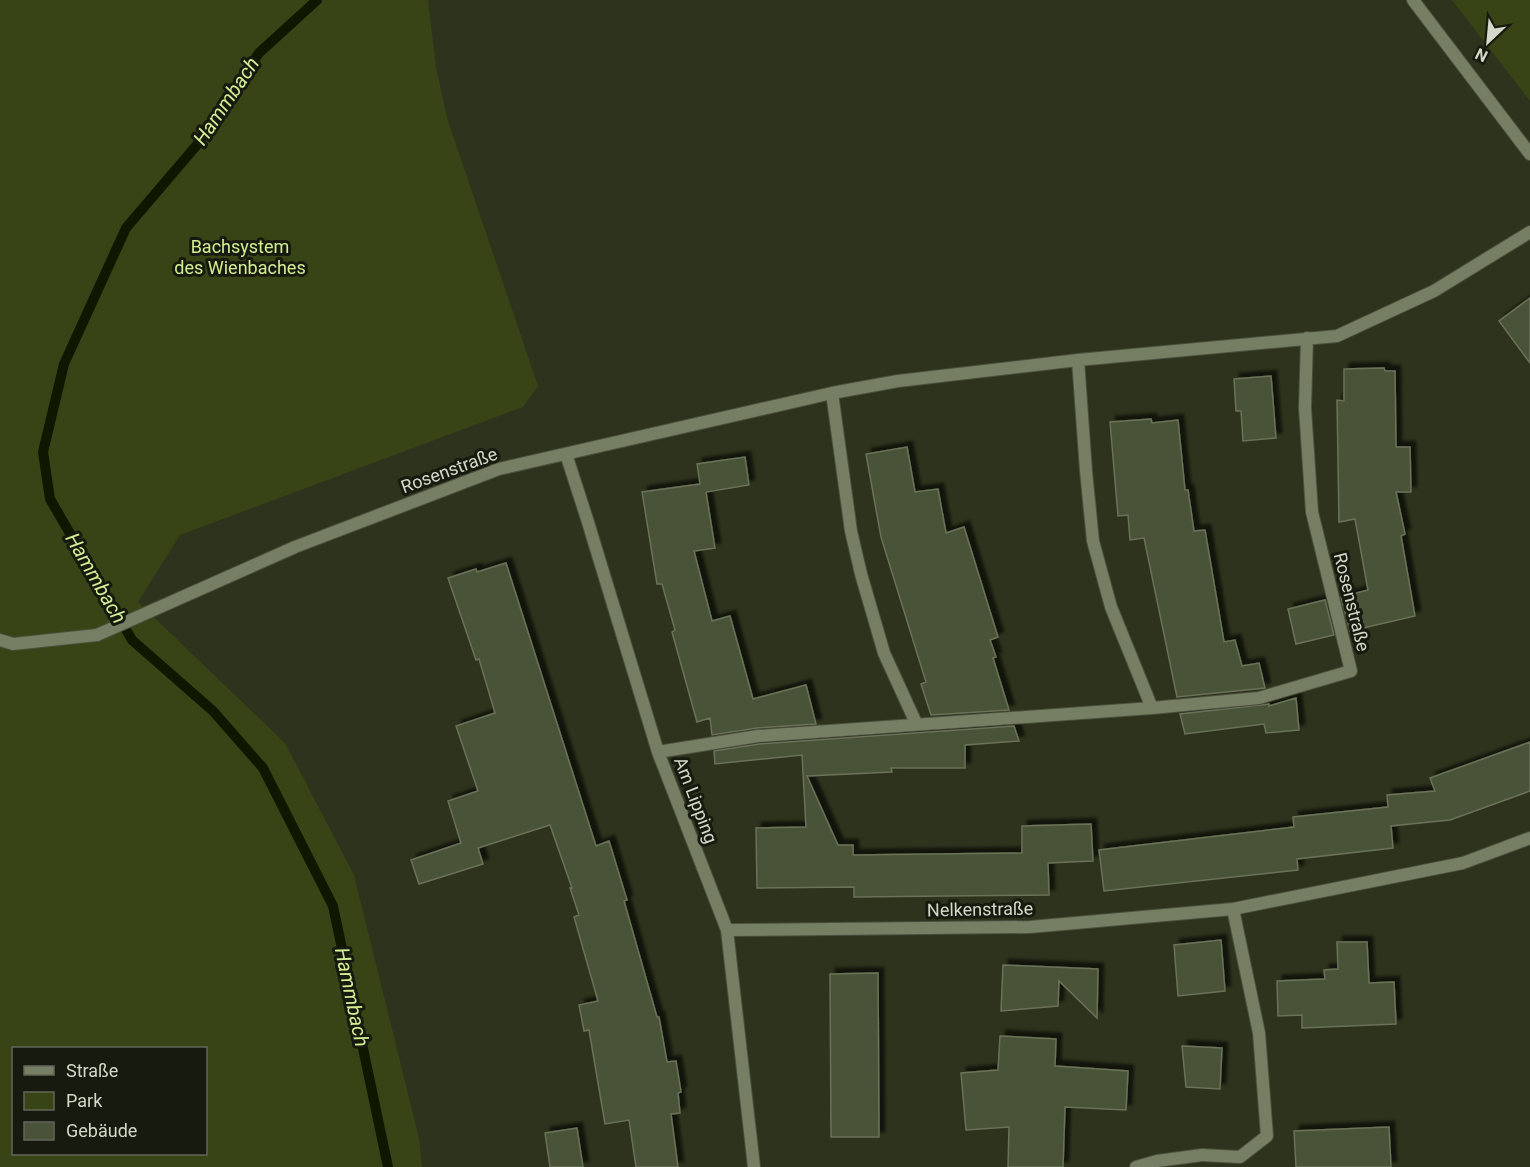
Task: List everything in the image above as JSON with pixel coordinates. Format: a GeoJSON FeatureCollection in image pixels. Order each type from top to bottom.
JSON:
{"type":"FeatureCollection","features":[{"type":"Feature","properties":{"kind":"street"},"geometry":{"type":"LineString","coordinates":[[1413,0],[1530,154]]}},
{"type":"Feature","properties":{"kind":"street","name":"Rosenstraße"},"geometry":{"type":"LineString","coordinates":[[0,640],[13,644],[97,635],[294,547],[489,473],[832,393],[898,381],[1078,360],[1337,336],[1434,291],[1530,232]]}},
{"type":"Feature","properties":{"kind":"street","name":"Rosenstraße"},"geometry":{"type":"LineString","coordinates":[[658,752],[758,736],[1152,708],[1260,698],[1351,671],[1312,512],[1305,408],[1307,338]]}},
{"type":"Feature","properties":{"kind":"street"},"geometry":{"type":"LineString","coordinates":[[1078,360],[1093,541],[1111,607],[1152,708]]}},
{"type":"Feature","properties":{"kind":"street"},"geometry":{"type":"LineString","coordinates":[[832,393],[851,531],[861,574],[884,653],[916,723]]}},
{"type":"Feature","properties":{"kind":"street","name":"Am Lipping"},"geometry":{"type":"LineString","coordinates":[[566,454],[658,752],[727,930],[754,1167]]}},
{"type":"Feature","properties":{"kind":"street","name":"Nelkenstraße"},"geometry":{"type":"LineString","coordinates":[[727,930],[1030,927],[1233,909],[1463,863],[1530,838]]}},
{"type":"Feature","properties":{"kind":"street"},"geometry":{"type":"LineString","coordinates":[[1136,1167],[1157,1161],[1202,1155],[1240,1157],[1267,1136],[1260,1033],[1233,909]]}},
{"type":"Feature","properties":{"kind":"green space","name":"Bachsystem des Wienbaches"},"geometry":{"type":"Polygon","coordinates":[[[0,0],[428,0],[436,67],[447,118],[538,386],[523,407],[180,535],[138,602],[285,743],[354,875],[419,1138],[422,1167],[0,1167],[0,0]]]}},
{"type":"Feature","properties":{"kind":"green space"},"geometry":{"type":"Polygon","coordinates":[[[1452,0],[1530,0],[1530,101],[1452,0]]]}},
{"type":"Feature","properties":{"kind":"building"},"geometry":{"type":"Polygon","coordinates":[[[1530,298],[1530,363],[1499,321],[1530,298]]]}},
{"type":"Feature","properties":{"kind":"building"},"geometry":{"type":"Polygon","coordinates":[[[1384,368],[1385,371],[1395,371],[1396,447],[1410,447],[1411,492],[1396,492],[1405,534],[1401,536],[1415,616],[1350,631],[1341,597],[1368,590],[1355,519],[1339,522],[1337,400],[1344,401],[1344,369],[1384,368]]]}},
{"type":"Feature","properties":{"kind":"building"},"geometry":{"type":"Polygon","coordinates":[[[1271,376],[1276,438],[1243,441],[1241,411],[1236,411],[1234,379],[1271,376]]]}},
{"type":"Feature","properties":{"kind":"building"},"geometry":{"type":"Polygon","coordinates":[[[1151,419],[1152,423],[1178,420],[1185,490],[1188,490],[1194,531],[1205,530],[1224,642],[1235,640],[1242,666],[1259,663],[1265,688],[1177,697],[1144,538],[1130,540],[1128,515],[1118,516],[1110,422],[1151,419]]]}},
{"type":"Feature","properties":{"kind":"building"},"geometry":{"type":"Polygon","coordinates":[[[907,447],[915,492],[938,489],[946,533],[964,527],[998,637],[990,640],[996,657],[993,658],[1009,710],[931,715],[921,684],[926,682],[881,537],[866,454],[907,447]]]}},
{"type":"Feature","properties":{"kind":"building"},"geometry":{"type":"Polygon","coordinates":[[[745,457],[749,485],[706,492],[715,548],[694,551],[712,621],[730,616],[753,699],[806,685],[816,724],[757,728],[712,735],[710,718],[697,722],[672,632],[675,630],[662,584],[657,584],[642,492],[700,484],[697,464],[745,457]]]}},
{"type":"Feature","properties":{"kind":"building"},"geometry":{"type":"Polygon","coordinates":[[[506,563],[596,846],[609,841],[627,900],[624,901],[657,1017],[659,1017],[667,1062],[676,1061],[681,1092],[678,1093],[680,1113],[671,1114],[678,1167],[636,1167],[629,1120],[605,1124],[589,1030],[584,1031],[579,1005],[598,1001],[574,917],[579,915],[570,888],[572,888],[550,825],[478,848],[483,864],[419,884],[411,860],[461,843],[448,801],[478,791],[456,726],[495,713],[479,659],[476,660],[448,578],[506,563]]]}},
{"type":"Feature","properties":{"kind":"building"},"geometry":{"type":"Polygon","coordinates":[[[1325,600],[1334,635],[1296,644],[1288,609],[1325,600]]]}},
{"type":"Feature","properties":{"kind":"building"},"geometry":{"type":"Polygon","coordinates":[[[1296,698],[1299,730],[1266,733],[1264,724],[1185,734],[1180,714],[1269,704],[1269,706],[1296,698]]]}},
{"type":"Feature","properties":{"kind":"building"},"geometry":{"type":"Polygon","coordinates":[[[1014,726],[1019,741],[965,745],[965,768],[891,768],[892,772],[807,776],[838,845],[853,845],[853,855],[1022,853],[1022,826],[1091,824],[1093,861],[1048,863],[1049,895],[854,897],[854,887],[757,888],[756,828],[806,827],[802,755],[715,764],[714,751],[759,744],[1014,726]]]}},
{"type":"Feature","properties":{"kind":"building"},"geometry":{"type":"Polygon","coordinates":[[[1530,742],[1530,791],[1450,820],[1391,826],[1393,848],[1297,859],[1298,870],[1104,891],[1099,850],[1294,827],[1293,817],[1388,807],[1387,795],[1435,791],[1430,778],[1530,742]]]}},
{"type":"Feature","properties":{"kind":"building"},"geometry":{"type":"Polygon","coordinates":[[[1221,940],[1225,991],[1178,996],[1174,945],[1221,940]]]}},
{"type":"Feature","properties":{"kind":"building"},"geometry":{"type":"Polygon","coordinates":[[[1337,942],[1367,942],[1369,983],[1394,982],[1396,1024],[1302,1028],[1302,1015],[1278,1016],[1277,981],[1325,979],[1324,970],[1338,969],[1337,942]]]}},
{"type":"Feature","properties":{"kind":"building"},"geometry":{"type":"Polygon","coordinates":[[[1003,965],[1098,969],[1097,1018],[1059,981],[1058,1006],[1001,1011],[1003,965]]]}},
{"type":"Feature","properties":{"kind":"building"},"geometry":{"type":"Polygon","coordinates":[[[878,973],[879,1137],[831,1137],[830,974],[878,973]]]}},
{"type":"Feature","properties":{"kind":"building"},"geometry":{"type":"Polygon","coordinates":[[[1000,1036],[1056,1039],[1055,1066],[1128,1071],[1126,1110],[1065,1107],[1063,1167],[1008,1167],[1009,1127],[966,1130],[961,1073],[998,1070],[1000,1036]]]}},
{"type":"Feature","properties":{"kind":"building"},"geometry":{"type":"Polygon","coordinates":[[[1182,1046],[1222,1048],[1220,1089],[1186,1087],[1182,1046]]]}},
{"type":"Feature","properties":{"kind":"building"},"geometry":{"type":"Polygon","coordinates":[[[1389,1127],[1391,1167],[1296,1167],[1294,1131],[1389,1127]]]}},
{"type":"Feature","properties":{"kind":"building"},"geometry":{"type":"Polygon","coordinates":[[[577,1128],[583,1167],[550,1167],[545,1133],[577,1128]]]}},
{"type":"Feature","properties":{"kind":"waterway","name":"Hammbach"},"geometry":{"type":"LineString","coordinates":[[317,0],[259,53],[196,146],[126,228],[64,364],[43,452],[50,499],[132,640],[213,711],[263,768],[333,906],[388,1167]]}}]}
